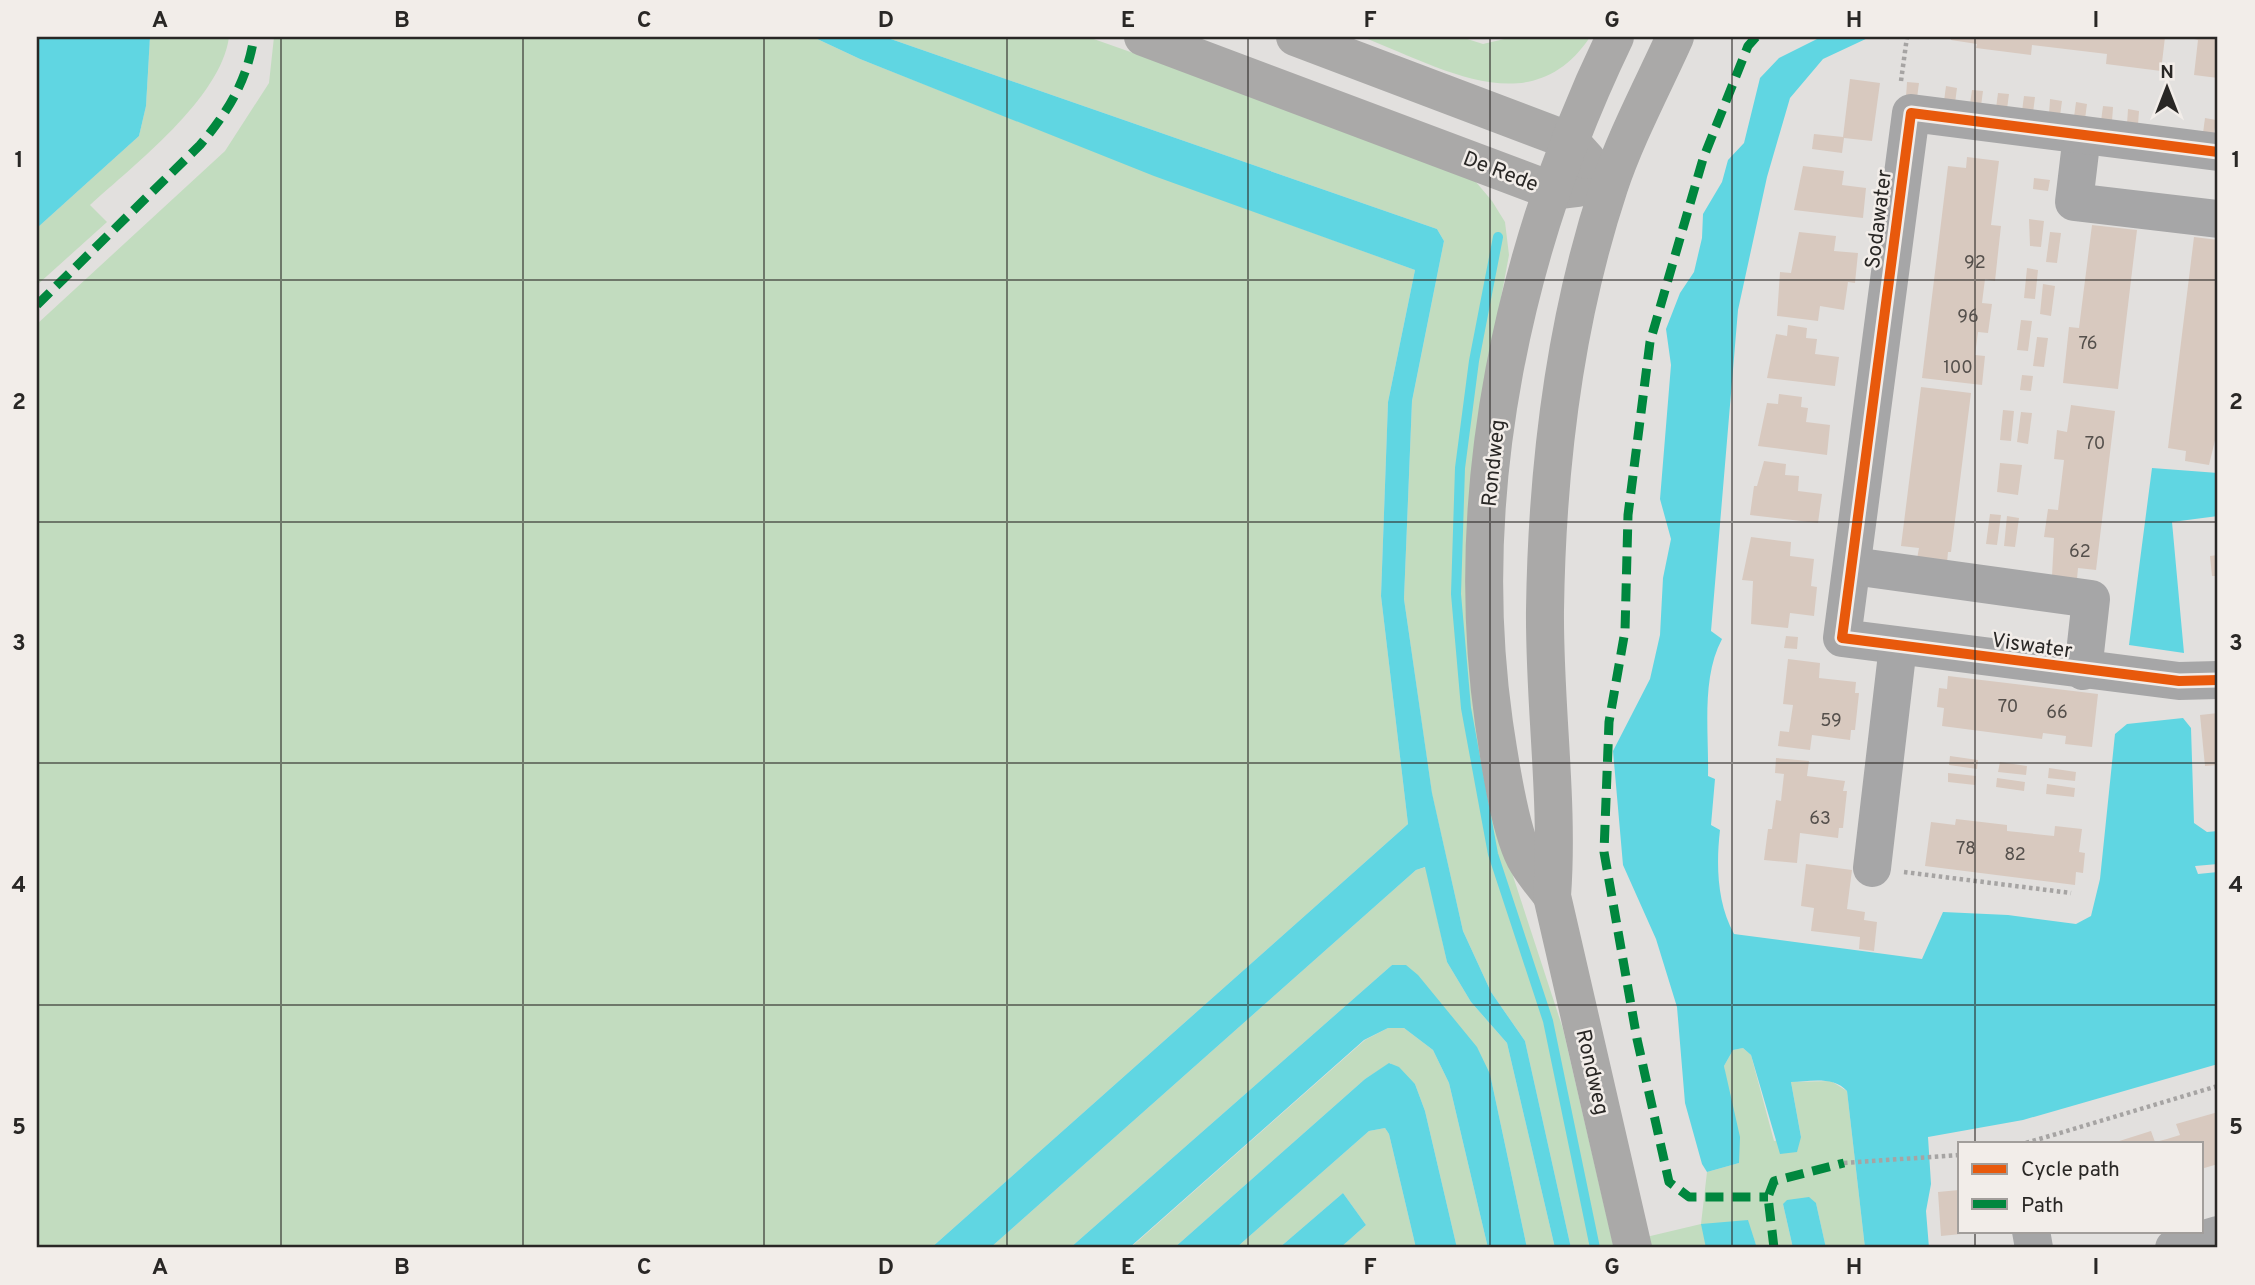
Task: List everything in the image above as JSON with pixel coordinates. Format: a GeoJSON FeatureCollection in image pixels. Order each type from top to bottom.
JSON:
{"type":"FeatureCollection","features":[{"type":"Feature","properties":{"kind":"main road","name":"De Rede"},"geometry":{"type":"LineString","coordinates":[[1143,37],[1553,191],[1610,185]]}},
{"type":"Feature","properties":{"kind":"main road"},"geometry":{"type":"LineString","coordinates":[[1294,37],[1570,141],[1610,185]]}},
{"type":"Feature","properties":{"kind":"main road","name":"Rondweg"},"geometry":{"type":"LineString","coordinates":[[1552,896],[1525,860],[1509,803],[1498,748],[1485,640],[1487,532],[1499,404],[1525,278],[1570,141],[1615,37]]}},
{"type":"Feature","properties":{"kind":"main road","name":"Rondweg"},"geometry":{"type":"LineString","coordinates":[[1633,1248],[1552,896],[1556,847],[1546,695],[1545,607],[1553,479],[1573,324],[1610,185],[1675,37]]}},
{"type":"Feature","properties":{"kind":"street"},"geometry":{"type":"LineString","coordinates":[[1911,113],[2218,152]]}},
{"type":"Feature","properties":{"kind":"street","name":"Sodawater"},"geometry":{"type":"LineString","coordinates":[[1842,639],[1911,113]]}},
{"type":"Feature","properties":{"kind":"street"},"geometry":{"type":"LineString","coordinates":[[2082,135],[2074,202],[2218,219]]}},
{"type":"Feature","properties":{"kind":"street","name":"Viswater"},"geometry":{"type":"LineString","coordinates":[[1853,566],[2091,599],[2083,671]]}},
{"type":"Feature","properties":{"kind":"street","name":"Viswater"},"geometry":{"type":"LineString","coordinates":[[1842,639],[2083,671],[2179,681],[2218,680]]}},
{"type":"Feature","properties":{"kind":"street"},"geometry":{"type":"LineString","coordinates":[[1872,868],[1898,646]]}},
{"type":"Feature","properties":{"kind":"street"},"geometry":{"type":"LineString","coordinates":[[2174,1248],[2218,1235]]}},
{"type":"Feature","properties":{"kind":"path"},"geometry":{"type":"LineString","coordinates":[[1907,37],[1899,99],[1911,113]]}},
{"type":"Feature","properties":{"kind":"path"},"geometry":{"type":"LineString","coordinates":[[1872,868],[2071,893]]}},
{"type":"Feature","properties":{"kind":"path"},"geometry":{"type":"LineString","coordinates":[[2029,1142],[2218,1086]]}},
{"type":"Feature","properties":{"kind":"path"},"geometry":{"type":"LineString","coordinates":[[1844,1163],[1958,1155]]}},
{"type":"Feature","properties":{"kind":"green space"},"geometry":{"type":"Polygon","coordinates":[[[150,37],[229,37],[223,60],[193,106],[173,129],[90,205],[107,222],[37,285],[37,228],[139,136],[146,106],[150,37]]]}},
{"type":"Feature","properties":{"kind":"green space"},"geometry":{"type":"Polygon","coordinates":[[[274,37],[813,37],[860,59],[1154,175],[1415,270],[1388,402],[1381,596],[1408,824],[931,1248],[37,1248],[37,324],[225,151],[269,83],[274,37]]]}},
{"type":"Feature","properties":{"kind":"green space"},"geometry":{"type":"Polygon","coordinates":[[[885,37],[1088,37],[1451,165],[1476,182],[1505,222],[1509,255],[1474,443],[1472,643],[1513,876],[1563,1029],[1614,1248],[1571,1248],[1525,1041],[1491,992],[1463,931],[1432,794],[1404,599],[1412,401],[1444,241],[1437,229],[885,37]]]}},
{"type":"Feature","properties":{"kind":"green space"},"geometry":{"type":"Polygon","coordinates":[[[1362,37],[1461,37],[1483,44],[1513,37],[1590,37],[1566,64],[1540,78],[1512,83],[1482,81],[1452,73],[1362,37]]]}},
{"type":"Feature","properties":{"kind":"green space"},"geometry":{"type":"Polygon","coordinates":[[[1426,867],[1447,962],[1471,1002],[1507,1043],[1555,1248],[1527,1248],[1490,1074],[1392,965],[1070,1248],[990,1248],[1416,870],[1426,867]]]}},
{"type":"Feature","properties":{"kind":"green space"},"geometry":{"type":"Polygon","coordinates":[[[1388,1028],[1404,1028],[1433,1050],[1449,1083],[1488,1248],[1457,1248],[1425,1111],[1415,1084],[1390,1063],[1365,1079],[1174,1248],[1130,1248],[1365,1040],[1388,1028]]]}},
{"type":"Feature","properties":{"kind":"green space"},"geometry":{"type":"Polygon","coordinates":[[[1743,1048],[1751,1055],[1774,1141],[1801,1137],[1791,1082],[1831,1081],[1847,1091],[1865,1248],[1826,1248],[1816,1203],[1783,1204],[1793,1248],[1757,1248],[1747,1220],[1706,1248],[1644,1248],[1642,1238],[1701,1224],[1707,1172],[1739,1163],[1724,1066],[1733,1050],[1743,1048]]]}},
{"type":"Feature","properties":{"kind":"green space"},"geometry":{"type":"Polygon","coordinates":[[[1385,1128],[1389,1134],[1416,1248],[1340,1248],[1366,1225],[1343,1193],[1279,1248],[1236,1248],[1369,1131],[1385,1128]]]}},
{"type":"Feature","properties":{"kind":"water"},"geometry":{"type":"Polygon","coordinates":[[[37,37],[150,37],[146,106],[139,136],[37,228],[37,37]]]}},
{"type":"Feature","properties":{"kind":"water"},"geometry":{"type":"Polygon","coordinates":[[[813,37],[885,37],[1437,229],[1444,241],[1412,401],[1404,599],[1432,793],[1463,931],[1491,992],[1525,1041],[1571,1248],[1555,1248],[1507,1043],[1471,1002],[1447,962],[1425,867],[1416,870],[990,1248],[931,1248],[1408,824],[1381,596],[1388,402],[1415,270],[1154,176],[860,59],[813,37]]]}},
{"type":"Feature","properties":{"kind":"water"},"geometry":{"type":"Polygon","coordinates":[[[1821,37],[1870,37],[1823,59],[1790,98],[1767,177],[1738,310],[1711,631],[1722,639],[1711,671],[1707,724],[1708,776],[1715,779],[1711,825],[1720,830],[1719,884],[1724,910],[1734,934],[1922,959],[1943,912],[2008,915],[2076,924],[2091,916],[2100,879],[2115,734],[2127,724],[2183,718],[2191,728],[2194,823],[2207,832],[2218,831],[2218,864],[2195,866],[2198,874],[2218,872],[2218,1064],[2023,1120],[1928,1137],[1931,1184],[1926,1211],[1929,1248],[1865,1248],[1847,1091],[1829,1081],[1791,1082],[1801,1137],[1797,1152],[1780,1154],[1751,1055],[1743,1048],[1733,1050],[1724,1066],[1740,1137],[1739,1163],[1707,1172],[1702,1164],[1685,1103],[1677,1007],[1656,939],[1623,865],[1613,751],[1650,679],[1660,635],[1663,578],[1671,539],[1660,499],[1671,365],[1666,329],[1680,293],[1694,272],[1702,238],[1703,214],[1722,182],[1728,160],[1744,143],[1760,78],[1779,58],[1821,37]]]}},
{"type":"Feature","properties":{"kind":"water"},"geometry":{"type":"Polygon","coordinates":[[[2152,468],[2218,473],[2218,516],[2172,522],[2184,653],[2129,645],[2152,468]]]}},
{"type":"Feature","properties":{"kind":"water"},"geometry":{"type":"Polygon","coordinates":[[[1392,965],[1406,965],[1418,975],[1477,1047],[1490,1074],[1527,1248],[1488,1248],[1449,1083],[1433,1050],[1404,1028],[1388,1028],[1364,1040],[1129,1248],[1070,1248],[1392,965]]]}},
{"type":"Feature","properties":{"kind":"water"},"geometry":{"type":"Polygon","coordinates":[[[1389,1063],[1399,1067],[1415,1084],[1425,1111],[1457,1248],[1416,1248],[1389,1134],[1385,1128],[1369,1131],[1236,1248],[1174,1248],[1365,1079],[1389,1063]]]}},
{"type":"Feature","properties":{"kind":"water"},"geometry":{"type":"Polygon","coordinates":[[[1343,1193],[1366,1225],[1340,1248],[1279,1248],[1343,1193]]]}},
{"type":"Feature","properties":{"kind":"water"},"geometry":{"type":"Polygon","coordinates":[[[1809,1197],[1816,1203],[1826,1248],[1793,1248],[1783,1204],[1787,1200],[1809,1197]]]}},
{"type":"Feature","properties":{"kind":"water"},"geometry":{"type":"Polygon","coordinates":[[[1748,1220],[1757,1248],[1706,1248],[1701,1224],[1748,1220]]]}},
{"type":"Feature","properties":{"kind":"building"},"geometry":{"type":"Polygon","coordinates":[[[1951,37],[2165,37],[2161,71],[2106,64],[2107,54],[2032,45],[2031,55],[1976,48],[1977,44],[1951,40],[1951,37]]]}},
{"type":"Feature","properties":{"kind":"building"},"geometry":{"type":"Polygon","coordinates":[[[2187,37],[2218,37],[2218,78],[2194,75],[2198,40],[2187,37]]]}},
{"type":"Feature","properties":{"kind":"building"},"geometry":{"type":"Polygon","coordinates":[[[1850,79],[1880,83],[1872,141],[1844,138],[1842,153],[1812,149],[1814,134],[1843,137],[1850,79]]]}},
{"type":"Feature","properties":{"kind":"building"},"geometry":{"type":"Polygon","coordinates":[[[1907,82],[1919,83],[1917,98],[1906,97],[1907,82]]]}},
{"type":"Feature","properties":{"kind":"building"},"geometry":{"type":"Polygon","coordinates":[[[1946,86],[1957,88],[1955,103],[1944,101],[1946,86]]]}},
{"type":"Feature","properties":{"kind":"building"},"geometry":{"type":"Polygon","coordinates":[[[1972,90],[1983,91],[1981,106],[1970,104],[1972,90]]]}},
{"type":"Feature","properties":{"kind":"building"},"geometry":{"type":"Polygon","coordinates":[[[1998,93],[2009,94],[2007,109],[1996,108],[1998,93]]]}},
{"type":"Feature","properties":{"kind":"building"},"geometry":{"type":"Polygon","coordinates":[[[2024,96],[2035,97],[2033,113],[2022,111],[2024,96]]]}},
{"type":"Feature","properties":{"kind":"building"},"geometry":{"type":"Polygon","coordinates":[[[2050,99],[2062,101],[2060,116],[2049,114],[2050,99]]]}},
{"type":"Feature","properties":{"kind":"building"},"geometry":{"type":"Polygon","coordinates":[[[2076,102],[2087,104],[2085,119],[2074,117],[2076,102]]]}},
{"type":"Feature","properties":{"kind":"building"},"geometry":{"type":"Polygon","coordinates":[[[2103,106],[2113,107],[2112,122],[2101,121],[2103,106]]]}},
{"type":"Feature","properties":{"kind":"building"},"geometry":{"type":"Polygon","coordinates":[[[2128,109],[2139,111],[2138,125],[2127,124],[2128,109]]]}},
{"type":"Feature","properties":{"kind":"building"},"geometry":{"type":"Polygon","coordinates":[[[2205,118],[2216,120],[2214,135],[2203,133],[2205,118]]]}},
{"type":"Feature","properties":{"kind":"building"},"geometry":{"type":"Polygon","coordinates":[[[1967,157],[1999,161],[1991,225],[2001,226],[1995,281],[1985,279],[1982,303],[1992,304],[1988,333],[1978,332],[1975,355],[1985,356],[1982,385],[1922,378],[1948,166],[1966,168],[1967,157]]]}},
{"type":"Feature","properties":{"kind":"building"},"geometry":{"type":"Polygon","coordinates":[[[1803,166],[1844,171],[1842,185],[1866,188],[1863,218],[1794,210],[1803,166]]]}},
{"type":"Feature","properties":{"kind":"building"},"geometry":{"type":"Polygon","coordinates":[[[2034,178],[2050,180],[2048,191],[2033,189],[2034,178]]]}},
{"type":"Feature","properties":{"kind":"building"},"geometry":{"type":"Polygon","coordinates":[[[2029,219],[2044,221],[2041,247],[2030,246],[2029,219]]]}},
{"type":"Feature","properties":{"kind":"building"},"geometry":{"type":"Polygon","coordinates":[[[2092,225],[2137,230],[2118,389],[2063,383],[2069,327],[2079,328],[2092,225]]]}},
{"type":"Feature","properties":{"kind":"building"},"geometry":{"type":"Polygon","coordinates":[[[1799,232],[1836,236],[1834,251],[1858,253],[1855,283],[1848,282],[1844,310],[1820,306],[1818,321],[1777,316],[1780,272],[1791,273],[1799,232]]]}},
{"type":"Feature","properties":{"kind":"building"},"geometry":{"type":"Polygon","coordinates":[[[2050,232],[2061,233],[2057,263],[2046,262],[2050,232]]]}},
{"type":"Feature","properties":{"kind":"building"},"geometry":{"type":"Polygon","coordinates":[[[2194,237],[2218,240],[2218,428],[2209,465],[2185,461],[2186,451],[2168,448],[2194,237]]]}},
{"type":"Feature","properties":{"kind":"building"},"geometry":{"type":"Polygon","coordinates":[[[2027,268],[2038,270],[2035,299],[2024,298],[2027,268]]]}},
{"type":"Feature","properties":{"kind":"building"},"geometry":{"type":"Polygon","coordinates":[[[2043,284],[2055,286],[2051,316],[2040,314],[2043,284]]]}},
{"type":"Feature","properties":{"kind":"building"},"geometry":{"type":"Polygon","coordinates":[[[2021,320],[2032,321],[2028,351],[2017,350],[2021,320]]]}},
{"type":"Feature","properties":{"kind":"building"},"geometry":{"type":"Polygon","coordinates":[[[1788,325],[1807,328],[1806,338],[1817,339],[1815,354],[1839,357],[1835,386],[1767,378],[1776,334],[1787,336],[1788,325]]]}},
{"type":"Feature","properties":{"kind":"building"},"geometry":{"type":"Polygon","coordinates":[[[2037,337],[2048,338],[2044,367],[2033,366],[2037,337]]]}},
{"type":"Feature","properties":{"kind":"building"},"geometry":{"type":"Polygon","coordinates":[[[2022,375],[2033,376],[2031,391],[2020,390],[2022,375]]]}},
{"type":"Feature","properties":{"kind":"building"},"geometry":{"type":"Polygon","coordinates":[[[1921,387],[1971,393],[1951,552],[1948,552],[1947,563],[1917,559],[1919,548],[1901,546],[1921,387]]]}},
{"type":"Feature","properties":{"kind":"building"},"geometry":{"type":"Polygon","coordinates":[[[1779,394],[1802,397],[1801,407],[1808,408],[1806,422],[1830,425],[1827,455],[1758,446],[1767,403],[1778,404],[1779,394]]]}},
{"type":"Feature","properties":{"kind":"building"},"geometry":{"type":"Polygon","coordinates":[[[2071,405],[2115,411],[2096,570],[2078,568],[2077,579],[2052,576],[2054,538],[2044,537],[2048,509],[2058,510],[2064,460],[2054,459],[2057,430],[2067,432],[2071,405]]]}},
{"type":"Feature","properties":{"kind":"building"},"geometry":{"type":"Polygon","coordinates":[[[2003,410],[2014,411],[2011,441],[2000,440],[2003,410]]]}},
{"type":"Feature","properties":{"kind":"building"},"geometry":{"type":"Polygon","coordinates":[[[2021,412],[2032,413],[2028,444],[2017,442],[2021,412]]]}},
{"type":"Feature","properties":{"kind":"building"},"geometry":{"type":"Polygon","coordinates":[[[1764,461],[1786,464],[1785,475],[1799,476],[1798,491],[1822,494],[1818,523],[1750,515],[1754,486],[1757,486],[1764,461]]]}},
{"type":"Feature","properties":{"kind":"building"},"geometry":{"type":"Polygon","coordinates":[[[2000,463],[2022,465],[2018,495],[1997,492],[2000,463]]]}},
{"type":"Feature","properties":{"kind":"building"},"geometry":{"type":"Polygon","coordinates":[[[1990,514],[2001,515],[1997,545],[1986,544],[1990,514]]]}},
{"type":"Feature","properties":{"kind":"building"},"geometry":{"type":"Polygon","coordinates":[[[2007,516],[2019,518],[2015,547],[2004,546],[2007,516]]]}},
{"type":"Feature","properties":{"kind":"building"},"geometry":{"type":"Polygon","coordinates":[[[1751,537],[1791,542],[1790,556],[1814,559],[1811,586],[1817,587],[1814,616],[1790,613],[1788,628],[1751,624],[1753,581],[1742,580],[1751,537]]]}},
{"type":"Feature","properties":{"kind":"building"},"geometry":{"type":"Polygon","coordinates":[[[2218,555],[2218,576],[2212,576],[2210,556],[2218,555]]]}},
{"type":"Feature","properties":{"kind":"building"},"geometry":{"type":"Polygon","coordinates":[[[1786,636],[1798,637],[1797,649],[1784,648],[1786,636]]]}},
{"type":"Feature","properties":{"kind":"building"},"geometry":{"type":"Polygon","coordinates":[[[1788,659],[1820,663],[1819,678],[1856,682],[1855,693],[1859,693],[1855,730],[1851,730],[1850,740],[1812,735],[1810,750],[1778,746],[1780,731],[1789,732],[1793,705],[1783,704],[1788,659]]]}},
{"type":"Feature","properties":{"kind":"building"},"geometry":{"type":"Polygon","coordinates":[[[1948,676],[2098,694],[2092,747],[2065,744],[2066,736],[2043,733],[2042,739],[1942,726],[1944,708],[1937,707],[1939,688],[1947,689],[1948,676]]]}},
{"type":"Feature","properties":{"kind":"building"},"geometry":{"type":"Polygon","coordinates":[[[2218,713],[2218,765],[2205,766],[2200,715],[2218,713]]]}},
{"type":"Feature","properties":{"kind":"building"},"geometry":{"type":"Polygon","coordinates":[[[1950,756],[1978,760],[1977,769],[1949,765],[1950,756]]]}},
{"type":"Feature","properties":{"kind":"building"},"geometry":{"type":"Polygon","coordinates":[[[1776,758],[1809,761],[1807,776],[1845,781],[1843,791],[1847,791],[1843,828],[1839,828],[1838,838],[1800,833],[1797,863],[1764,860],[1768,829],[1772,829],[1776,800],[1781,801],[1784,774],[1775,773],[1776,758]]]}},
{"type":"Feature","properties":{"kind":"building"},"geometry":{"type":"Polygon","coordinates":[[[2000,762],[2027,766],[2026,775],[1998,772],[2000,762]]]}},
{"type":"Feature","properties":{"kind":"building"},"geometry":{"type":"Polygon","coordinates":[[[2049,768],[2076,772],[2075,781],[2048,778],[2049,768]]]}},
{"type":"Feature","properties":{"kind":"building"},"geometry":{"type":"Polygon","coordinates":[[[1948,773],[1976,776],[1975,785],[1948,782],[1948,773]]]}},
{"type":"Feature","properties":{"kind":"building"},"geometry":{"type":"Polygon","coordinates":[[[1997,778],[2025,782],[2024,791],[1996,787],[1997,778]]]}},
{"type":"Feature","properties":{"kind":"building"},"geometry":{"type":"Polygon","coordinates":[[[2047,784],[2075,788],[2074,797],[2046,794],[2047,784]]]}},
{"type":"Feature","properties":{"kind":"building"},"geometry":{"type":"Polygon","coordinates":[[[1956,819],[2007,825],[2007,831],[2054,836],[2055,826],[2082,829],[2079,852],[2085,853],[2083,873],[2076,872],[2075,885],[1925,866],[1931,822],[1955,825],[1956,819]]]}},
{"type":"Feature","properties":{"kind":"building"},"geometry":{"type":"Polygon","coordinates":[[[1806,864],[1852,870],[1847,909],[1865,912],[1864,920],[1877,922],[1874,951],[1859,949],[1860,937],[1811,931],[1814,908],[1801,906],[1806,864]]]}},
{"type":"Feature","properties":{"kind":"building"},"geometry":{"type":"Polygon","coordinates":[[[2218,1112],[2218,1164],[2202,1169],[2202,1142],[2155,1142],[2180,1135],[2176,1124],[2218,1112]]]}},
{"type":"Feature","properties":{"kind":"building"},"geometry":{"type":"Polygon","coordinates":[[[2151,1131],[2155,1142],[2116,1142],[2151,1131]]]}},
{"type":"Feature","properties":{"kind":"building"},"geometry":{"type":"Polygon","coordinates":[[[1958,1190],[1958,1232],[1971,1233],[1941,1236],[1938,1192],[1958,1190]]]}},
{"type":"Feature","properties":{"kind":"waterway"},"geometry":{"type":"LineString","coordinates":[[1498,237],[1474,361],[1460,468],[1456,594],[1466,708],[1493,854],[1548,1021],[1595,1248]]}},
{"type":"Feature","properties":{"kind":"marked path"},"geometry":{"type":"LineString","coordinates":[[37,305],[210,133],[228,108],[241,82],[254,37]]}},
{"type":"Feature","properties":{"kind":"marked path"},"geometry":{"type":"LineString","coordinates":[[1756,37],[1748,46],[1703,159],[1650,342],[1628,515],[1625,631],[1609,722],[1604,852],[1637,1039],[1669,1182],[1689,1197],[1768,1197]]}},
{"type":"Feature","properties":{"kind":"marked path"},"geometry":{"type":"LineString","coordinates":[[1774,1248],[1768,1197],[1774,1181],[1844,1163]]}},
{"type":"Feature","properties":{"kind":"cycle path"},"geometry":{"type":"LineString","coordinates":[[2218,152],[1911,113],[1842,638],[2179,681],[2218,680]]}}]}
